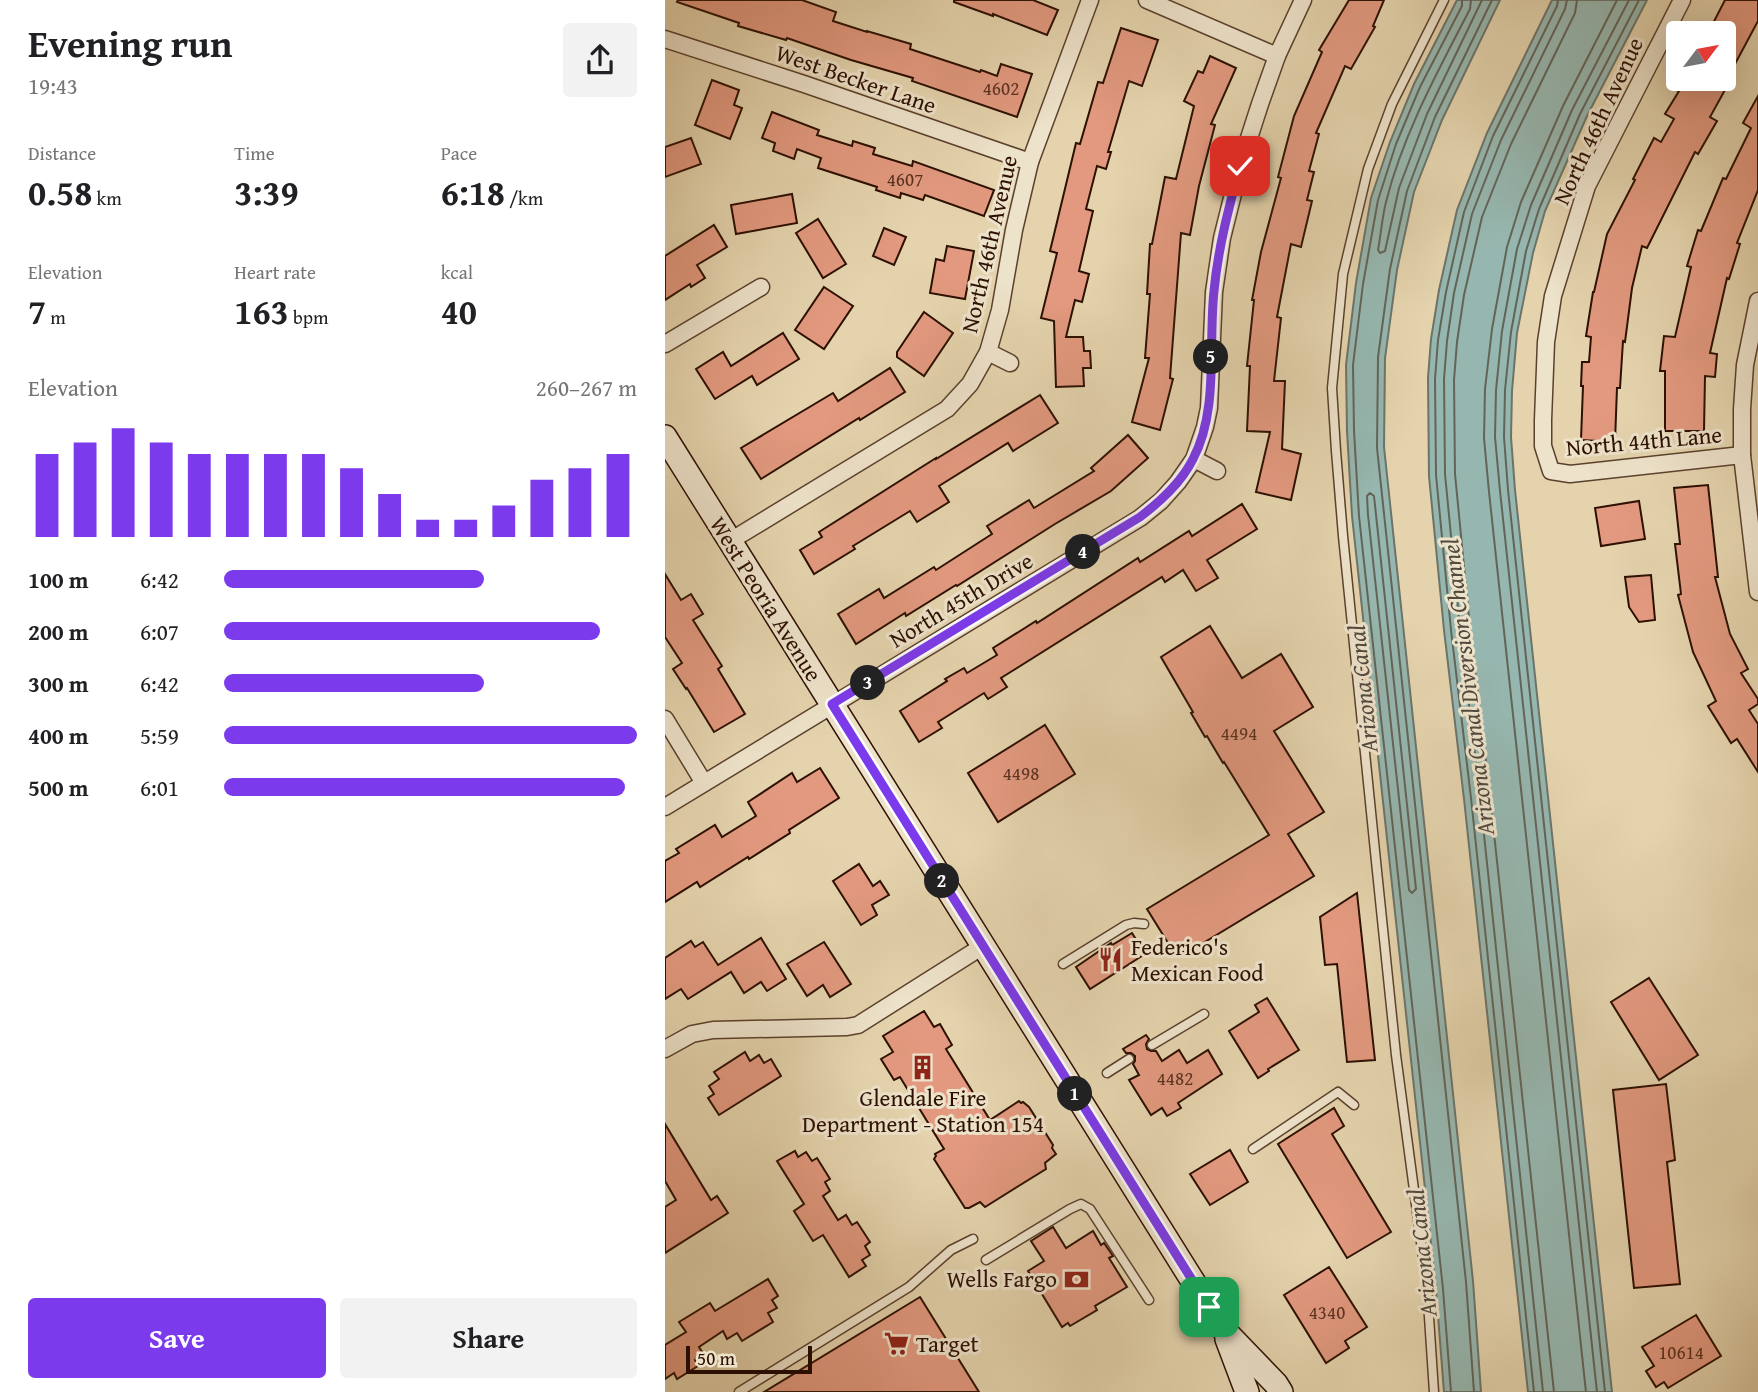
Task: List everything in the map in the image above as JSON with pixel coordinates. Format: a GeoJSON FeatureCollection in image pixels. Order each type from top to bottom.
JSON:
{"type":"FeatureCollection","features":[{"type":"Feature","properties":{"kind":"main road","name":"West Peoria Avenue"},"geometry":{"type":"LineString","coordinates":[[665,438],[1224,1330],[1247,1392]]}},
{"type":"Feature","properties":{"kind":"main road","name":"West Peoria Avenue"},"geometry":{"type":"LineString","coordinates":[[1224,1330],[1281,1392]]}},
{"type":"Feature","properties":{"kind":"street","name":"North 46th Avenue"},"geometry":{"type":"LineString","coordinates":[[730,541],[947,409],[970,384],[988,352],[1000,310],[1014,230],[1030,162],[1090,0]]}},
{"type":"Feature","properties":{"kind":"street"},"geometry":{"type":"LineString","coordinates":[[1147,0],[1277,56]]}},
{"type":"Feature","properties":{"kind":"street","name":"North 45th Drive"},"geometry":{"type":"LineString","coordinates":[[665,807],[1140,517],[1161,501],[1178,482],[1194,459],[1209,408],[1213,292],[1221,238],[1240,166],[1277,56],[1303,0]]}},
{"type":"Feature","properties":{"kind":"street","name":"North 46th Avenue"},"geometry":{"type":"LineString","coordinates":[[1551,471],[1543,446],[1542,420],[1546,342],[1553,296],[1587,186],[1682,0]]}},
{"type":"Feature","properties":{"kind":"street","name":"West Becker Lane"},"geometry":{"type":"LineString","coordinates":[[666,42],[804,84],[1030,162]]}},
{"type":"Feature","properties":{"kind":"street"},"geometry":{"type":"LineString","coordinates":[[665,344],[761,287]]}},
{"type":"Feature","properties":{"kind":"street"},"geometry":{"type":"LineString","coordinates":[[1758,301],[1754,342],[1745,365],[1742,409],[1742,455],[1758,592]]}},
{"type":"Feature","properties":{"kind":"street"},"geometry":{"type":"LineString","coordinates":[[988,352],[1010,363]]}},
{"type":"Feature","properties":{"kind":"street","name":"North 44th Lane"},"geometry":{"type":"LineString","coordinates":[[1551,471],[1570,474],[1742,455]]}},
{"type":"Feature","properties":{"kind":"street"},"geometry":{"type":"LineString","coordinates":[[1194,459],[1217,471]]}},
{"type":"Feature","properties":{"kind":"street"},"geometry":{"type":"LineString","coordinates":[[665,719],[704,783]]}},
{"type":"Feature","properties":{"kind":"street"},"geometry":{"type":"LineString","coordinates":[[665,1049],[692,1034],[713,1030],[858,1025],[983,946]]}},
{"type":"Feature","properties":{"kind":"lane"},"geometry":{"type":"LineString","coordinates":[[1434,1392],[1427,1287],[1396,1055],[1375,858],[1343,536],[1332,388],[1343,274],[1368,169],[1392,104],[1444,0]]}},
{"type":"Feature","properties":{"kind":"lane"},"geometry":{"type":"LineString","coordinates":[[1063,964],[1126,925],[1144,924]]}},
{"type":"Feature","properties":{"kind":"lane"},"geometry":{"type":"LineString","coordinates":[[1153,1045],[1204,1014]]}},
{"type":"Feature","properties":{"kind":"lane"},"geometry":{"type":"LineString","coordinates":[[1107,1073],[1129,1059]]}},
{"type":"Feature","properties":{"kind":"lane"},"geometry":{"type":"LineString","coordinates":[[1253,1149],[1338,1092],[1354,1105]]}},
{"type":"Feature","properties":{"kind":"lane"},"geometry":{"type":"LineString","coordinates":[[985,1260],[1081,1204],[1090,1209],[1149,1300]]}},
{"type":"Feature","properties":{"kind":"lane"},"geometry":{"type":"LineString","coordinates":[[739,1392],[909,1287],[951,1250],[973,1239]]}},
{"type":"Feature","properties":{"kind":"water"},"geometry":{"type":"Polygon","coordinates":[[[1457,0],[1500,0],[1442,120],[1414,192],[1397,270],[1385,358],[1384,447],[1473,1281],[1481,1392],[1444,1392],[1436,1290],[1352,516],[1347,431],[1346,365],[1356,283],[1371,198],[1414,84],[1457,0]]]}},
{"type":"Feature","properties":{"kind":"water","name":"Arizona Canal Diversion Channel"},"geometry":{"type":"Polygon","coordinates":[[[1552,0],[1647,0],[1587,116],[1545,211],[1533,253],[1517,333],[1512,391],[1511,437],[1515,490],[1612,1392],[1528,1392],[1429,476],[1428,378],[1431,339],[1457,210],[1487,133],[1552,0]]]}},
{"type":"Feature","properties":{"kind":"building"},"geometry":{"type":"Polygon","coordinates":[[[802,0],[836,12],[833,21],[911,44],[910,49],[980,72],[981,70],[997,76],[1001,64],[1032,74],[1017,117],[912,81],[913,78],[787,38],[786,40],[738,26],[739,23],[677,2],[802,0]]]}},
{"type":"Feature","properties":{"kind":"building"},"geometry":{"type":"Polygon","coordinates":[[[954,0],[1033,0],[1058,10],[1047,35],[954,0]]]}},
{"type":"Feature","properties":{"kind":"building"},"geometry":{"type":"Polygon","coordinates":[[[1349,0],[1384,0],[1373,26],[1375,27],[1351,69],[1345,66],[1316,133],[1319,134],[1309,171],[1314,172],[1307,200],[1312,201],[1301,247],[1291,244],[1277,317],[1281,318],[1274,381],[1285,381],[1282,449],[1301,454],[1291,500],[1256,492],[1270,432],[1247,431],[1250,366],[1247,366],[1252,300],[1294,116],[1322,52],[1319,50],[1349,0]]]}},
{"type":"Feature","properties":{"kind":"building"},"geometry":{"type":"Polygon","coordinates":[[[1725,0],[1758,0],[1758,21],[1736,62],[1736,21],[1714,21],[1725,0]]]}},
{"type":"Feature","properties":{"kind":"building"},"geometry":{"type":"Polygon","coordinates":[[[1121,28],[1158,40],[1142,86],[1129,81],[1108,152],[1111,152],[1106,169],[1097,166],[1086,209],[1093,211],[1079,271],[1089,274],[1082,302],[1075,300],[1066,337],[1083,337],[1084,351],[1090,351],[1091,368],[1083,368],[1084,386],[1056,387],[1054,321],[1041,318],[1057,253],[1050,251],[1076,143],[1080,144],[1098,82],[1103,83],[1121,28]]]}},
{"type":"Feature","properties":{"kind":"building"},"geometry":{"type":"Polygon","coordinates":[[[1210,56],[1236,68],[1211,124],[1215,125],[1190,235],[1181,233],[1170,378],[1173,379],[1160,430],[1132,422],[1149,358],[1145,358],[1150,294],[1147,294],[1150,244],[1165,177],[1176,179],[1194,106],[1184,101],[1198,71],[1203,73],[1210,56]]]}},
{"type":"Feature","properties":{"kind":"building"},"geometry":{"type":"Polygon","coordinates":[[[712,80],[739,90],[734,105],[742,108],[730,139],[695,125],[712,80]]]}},
{"type":"Feature","properties":{"kind":"building"},"geometry":{"type":"Polygon","coordinates":[[[1679,91],[1724,91],[1710,117],[1717,121],[1698,154],[1695,152],[1647,248],[1642,246],[1632,288],[1625,342],[1623,341],[1620,388],[1617,388],[1615,442],[1581,440],[1582,362],[1589,362],[1591,337],[1586,336],[1607,234],[1654,138],[1661,142],[1674,119],[1665,114],[1679,91]]]}},
{"type":"Feature","properties":{"kind":"building"},"geometry":{"type":"Polygon","coordinates":[[[1758,96],[1758,190],[1737,243],[1740,244],[1729,279],[1727,278],[1710,353],[1717,354],[1715,377],[1705,376],[1704,431],[1665,431],[1665,371],[1660,371],[1664,336],[1675,337],[1691,267],[1687,266],[1698,230],[1701,231],[1723,178],[1726,179],[1751,128],[1743,123],[1758,96]]]}},
{"type":"Feature","properties":{"kind":"building"},"geometry":{"type":"Polygon","coordinates":[[[772,112],[819,130],[817,135],[852,146],[853,141],[875,148],[873,154],[912,166],[913,161],[994,190],[984,216],[925,195],[923,200],[901,193],[900,198],[876,190],[877,187],[818,168],[821,158],[797,149],[794,159],[773,151],[775,143],[762,138],[772,112]]]}},
{"type":"Feature","properties":{"kind":"building"},"geometry":{"type":"Polygon","coordinates":[[[691,138],[701,164],[665,177],[665,147],[691,138]]]}},
{"type":"Feature","properties":{"kind":"building"},"geometry":{"type":"Polygon","coordinates":[[[792,194],[797,223],[736,234],[731,205],[792,194]]]}},
{"type":"Feature","properties":{"kind":"building"},"geometry":{"type":"Polygon","coordinates":[[[818,219],[846,264],[823,278],[796,233],[818,219]]]}},
{"type":"Feature","properties":{"kind":"building"},"geometry":{"type":"Polygon","coordinates":[[[714,225],[727,247],[697,265],[705,278],[665,300],[665,256],[714,225]]]}},
{"type":"Feature","properties":{"kind":"building"},"geometry":{"type":"Polygon","coordinates":[[[884,228],[906,237],[894,265],[873,256],[884,228]]]}},
{"type":"Feature","properties":{"kind":"building"},"geometry":{"type":"Polygon","coordinates":[[[947,246],[974,251],[965,299],[930,293],[936,259],[944,261],[947,246]]]}},
{"type":"Feature","properties":{"kind":"building"},"geometry":{"type":"Polygon","coordinates":[[[824,287],[853,306],[824,349],[795,330],[824,287]]]}},
{"type":"Feature","properties":{"kind":"building"},"geometry":{"type":"Polygon","coordinates":[[[924,312],[953,333],[924,376],[897,357],[897,352],[924,312]]]}},
{"type":"Feature","properties":{"kind":"building"},"geometry":{"type":"Polygon","coordinates":[[[783,333],[799,359],[757,385],[752,376],[715,399],[696,369],[723,352],[731,366],[783,333]]]}},
{"type":"Feature","properties":{"kind":"building"},"geometry":{"type":"Polygon","coordinates":[[[890,368],[905,392],[761,479],[741,448],[833,393],[838,401],[890,368]]]}},
{"type":"Feature","properties":{"kind":"building"},"geometry":{"type":"Polygon","coordinates":[[[1040,395],[1058,423],[1013,451],[1008,443],[939,486],[949,502],[917,522],[910,511],[814,574],[800,550],[822,537],[819,532],[1040,395]]]}},
{"type":"Feature","properties":{"kind":"building"},"geometry":{"type":"Polygon","coordinates":[[[1128,435],[1148,458],[1111,491],[957,586],[906,616],[905,613],[856,644],[838,614],[879,589],[884,598],[934,567],[936,570],[992,534],[987,526],[1029,500],[1034,508],[1094,471],[1091,468],[1128,435]]]}},
{"type":"Feature","properties":{"kind":"building"},"geometry":{"type":"Polygon","coordinates":[[[1708,485],[1718,577],[1715,577],[1730,634],[1748,669],[1741,673],[1758,699],[1758,704],[1749,710],[1758,724],[1758,772],[1737,739],[1731,743],[1708,706],[1716,701],[1693,652],[1678,595],[1681,594],[1675,544],[1680,544],[1674,488],[1708,485]]]}},
{"type":"Feature","properties":{"kind":"building"},"geometry":{"type":"Polygon","coordinates":[[[1639,501],[1645,539],[1601,546],[1595,508],[1639,501]]]}},
{"type":"Feature","properties":{"kind":"building"},"geometry":{"type":"Polygon","coordinates":[[[1242,504],[1257,529],[1207,560],[1218,578],[1196,591],[1183,570],[1165,582],[1162,577],[1001,678],[1007,687],[988,699],[984,693],[938,722],[942,728],[919,742],[900,711],[964,668],[967,673],[997,655],[993,648],[1138,558],[1140,562],[1189,531],[1192,536],[1242,504]]]}},
{"type":"Feature","properties":{"kind":"building"},"geometry":{"type":"Polygon","coordinates":[[[665,574],[681,600],[691,594],[703,614],[693,620],[722,666],[718,669],[745,714],[714,732],[673,669],[682,663],[665,637],[665,574]]]}},
{"type":"Feature","properties":{"kind":"building"},"geometry":{"type":"Polygon","coordinates":[[[1651,575],[1655,620],[1639,622],[1629,607],[1625,577],[1651,575]]]}},
{"type":"Feature","properties":{"kind":"building"},"geometry":{"type":"Polygon","coordinates":[[[1210,626],[1242,678],[1281,654],[1313,707],[1274,731],[1324,812],[1288,834],[1314,876],[1185,954],[1180,947],[1173,951],[1147,909],[1269,835],[1224,762],[1207,736],[1205,737],[1161,657],[1210,626]]]}},
{"type":"Feature","properties":{"kind":"building"},"geometry":{"type":"Polygon","coordinates":[[[1045,725],[1075,774],[998,822],[968,773],[1045,725]]]}},
{"type":"Feature","properties":{"kind":"building"},"geometry":{"type":"Polygon","coordinates":[[[820,768],[839,798],[749,859],[748,857],[700,887],[697,882],[665,902],[665,861],[679,853],[676,849],[715,825],[722,837],[756,816],[748,802],[792,773],[797,782],[820,768]]]}},
{"type":"Feature","properties":{"kind":"building"},"geometry":{"type":"Polygon","coordinates":[[[859,864],[873,886],[880,881],[889,895],[872,905],[877,915],[861,925],[833,881],[859,864]]]}},
{"type":"Feature","properties":{"kind":"building"},"geometry":{"type":"Polygon","coordinates":[[[1357,893],[1375,1060],[1347,1062],[1337,964],[1325,965],[1320,917],[1357,893]]]}},
{"type":"Feature","properties":{"kind":"building","name":"Federico's Mexican Food"},"geometry":{"type":"Polygon","coordinates":[[[1132,933],[1145,954],[1090,989],[1076,967],[1111,943],[1112,945],[1132,933]]]}},
{"type":"Feature","properties":{"kind":"building"},"geometry":{"type":"Polygon","coordinates":[[[761,938],[786,979],[767,991],[761,982],[744,993],[731,972],[688,999],[681,989],[665,999],[665,958],[691,941],[695,947],[703,942],[718,965],[761,938]]]}},
{"type":"Feature","properties":{"kind":"building"},"geometry":{"type":"Polygon","coordinates":[[[824,942],[851,984],[830,997],[823,985],[807,996],[787,964],[824,942]]]}},
{"type":"Feature","properties":{"kind":"building"},"geometry":{"type":"Polygon","coordinates":[[[1649,978],[1698,1055],[1659,1080],[1611,1002],[1649,978]]]}},
{"type":"Feature","properties":{"kind":"building"},"geometry":{"type":"Polygon","coordinates":[[[1267,998],[1299,1050],[1258,1078],[1229,1031],[1259,1012],[1255,1005],[1267,998]]]}},
{"type":"Feature","properties":{"kind":"building"},"geometry":{"type":"Polygon","coordinates":[[[924,1011],[934,1027],[940,1024],[952,1045],[946,1049],[990,1120],[1019,1101],[1023,1102],[1029,1107],[1056,1154],[1045,1163],[1046,1169],[985,1207],[980,1202],[965,1208],[934,1159],[935,1154],[944,1149],[900,1077],[894,1080],[881,1059],[893,1052],[883,1036],[924,1011]]]}},
{"type":"Feature","properties":{"kind":"building"},"geometry":{"type":"Polygon","coordinates":[[[1146,1035],[1149,1039],[1147,1049],[1156,1051],[1162,1061],[1179,1050],[1187,1063],[1208,1050],[1222,1074],[1178,1103],[1181,1108],[1167,1116],[1162,1108],[1151,1115],[1129,1080],[1139,1075],[1133,1064],[1135,1056],[1123,1049],[1146,1035]]]}},
{"type":"Feature","properties":{"kind":"building"},"geometry":{"type":"Polygon","coordinates":[[[745,1052],[750,1061],[759,1055],[764,1063],[771,1059],[781,1076],[719,1115],[708,1098],[714,1094],[709,1086],[719,1079],[714,1072],[745,1052]]]}},
{"type":"Feature","properties":{"kind":"building"},"geometry":{"type":"Polygon","coordinates":[[[1666,1084],[1675,1160],[1667,1162],[1680,1284],[1634,1288],[1613,1090],[1666,1084]]]}},
{"type":"Feature","properties":{"kind":"building"},"geometry":{"type":"Polygon","coordinates":[[[1334,1108],[1344,1126],[1332,1134],[1391,1232],[1347,1258],[1278,1144],[1334,1108]]]}},
{"type":"Feature","properties":{"kind":"building"},"geometry":{"type":"Polygon","coordinates":[[[665,1124],[711,1200],[717,1196],[728,1213],[665,1253],[665,1207],[676,1200],[665,1181],[665,1124]]]}},
{"type":"Feature","properties":{"kind":"building"},"geometry":{"type":"Polygon","coordinates":[[[1230,1150],[1248,1182],[1210,1205],[1190,1174],[1230,1150]]]}},
{"type":"Feature","properties":{"kind":"building"},"geometry":{"type":"Polygon","coordinates":[[[795,1151],[798,1157],[806,1152],[812,1161],[817,1158],[830,1179],[825,1182],[830,1191],[823,1196],[838,1220],[846,1215],[852,1225],[857,1222],[870,1242],[865,1246],[870,1255],[862,1260],[866,1266],[849,1277],[823,1235],[813,1241],[794,1211],[804,1204],[777,1161],[795,1151]]]}},
{"type":"Feature","properties":{"kind":"building","name":"Wells Fargo"},"geometry":{"type":"Polygon","coordinates":[[[1053,1227],[1066,1248],[1093,1231],[1101,1245],[1104,1243],[1113,1256],[1109,1258],[1127,1287],[1095,1306],[1097,1310],[1070,1326],[1068,1323],[1062,1327],[1028,1271],[1044,1261],[1031,1241],[1053,1227]]]}},
{"type":"Feature","properties":{"kind":"building"},"geometry":{"type":"Polygon","coordinates":[[[1329,1267],[1367,1327],[1345,1341],[1349,1348],[1326,1363],[1284,1295],[1329,1267]]]}},
{"type":"Feature","properties":{"kind":"building"},"geometry":{"type":"Polygon","coordinates":[[[768,1279],[778,1296],[772,1300],[777,1308],[768,1313],[773,1322],[742,1341],[737,1333],[727,1339],[723,1331],[699,1347],[704,1355],[695,1360],[698,1366],[677,1379],[674,1373],[665,1379],[665,1345],[686,1332],[679,1322],[710,1303],[715,1311],[768,1279]]]}},
{"type":"Feature","properties":{"kind":"building","name":"Target"},"geometry":{"type":"Polygon","coordinates":[[[920,1297],[979,1392],[764,1392],[920,1297]]]}},
{"type":"Feature","properties":{"kind":"building"},"geometry":{"type":"Polygon","coordinates":[[[1696,1315],[1721,1356],[1668,1388],[1664,1382],[1656,1387],[1646,1371],[1654,1366],[1642,1347],[1696,1315]]]}},
{"type":"Feature","properties":{"kind":"place","name":"Federico's Mexican Food"},"geometry":{"type":"Point","coordinates":[1111,960]}},
{"type":"Feature","properties":{"kind":"place","name":"Glendale Fire Department - Station 154"},"geometry":{"type":"Point","coordinates":[923,1068]}},
{"type":"Feature","properties":{"kind":"place","name":"Wells Fargo"},"geometry":{"type":"Point","coordinates":[1077,1279]}},
{"type":"Feature","properties":{"kind":"place","name":"Target"},"geometry":{"type":"Point","coordinates":[896,1344]}},
{"type":"Feature","properties":{"kind":"route"},"geometry":{"type":"LineString","coordinates":[[1209,1307],[832,704],[1140,517],[1161,501],[1178,482],[1194,459],[1209,408],[1213,292],[1221,238],[1240,166]]}},
{"type":"Feature","properties":{"kind":"water label","name":"Arizona Canal"},"geometry":{"type":"Point","coordinates":[1363,689]}},
{"type":"Feature","properties":{"kind":"water label","name":"Arizona Canal"},"geometry":{"type":"Point","coordinates":[1422,1253]}}]}
